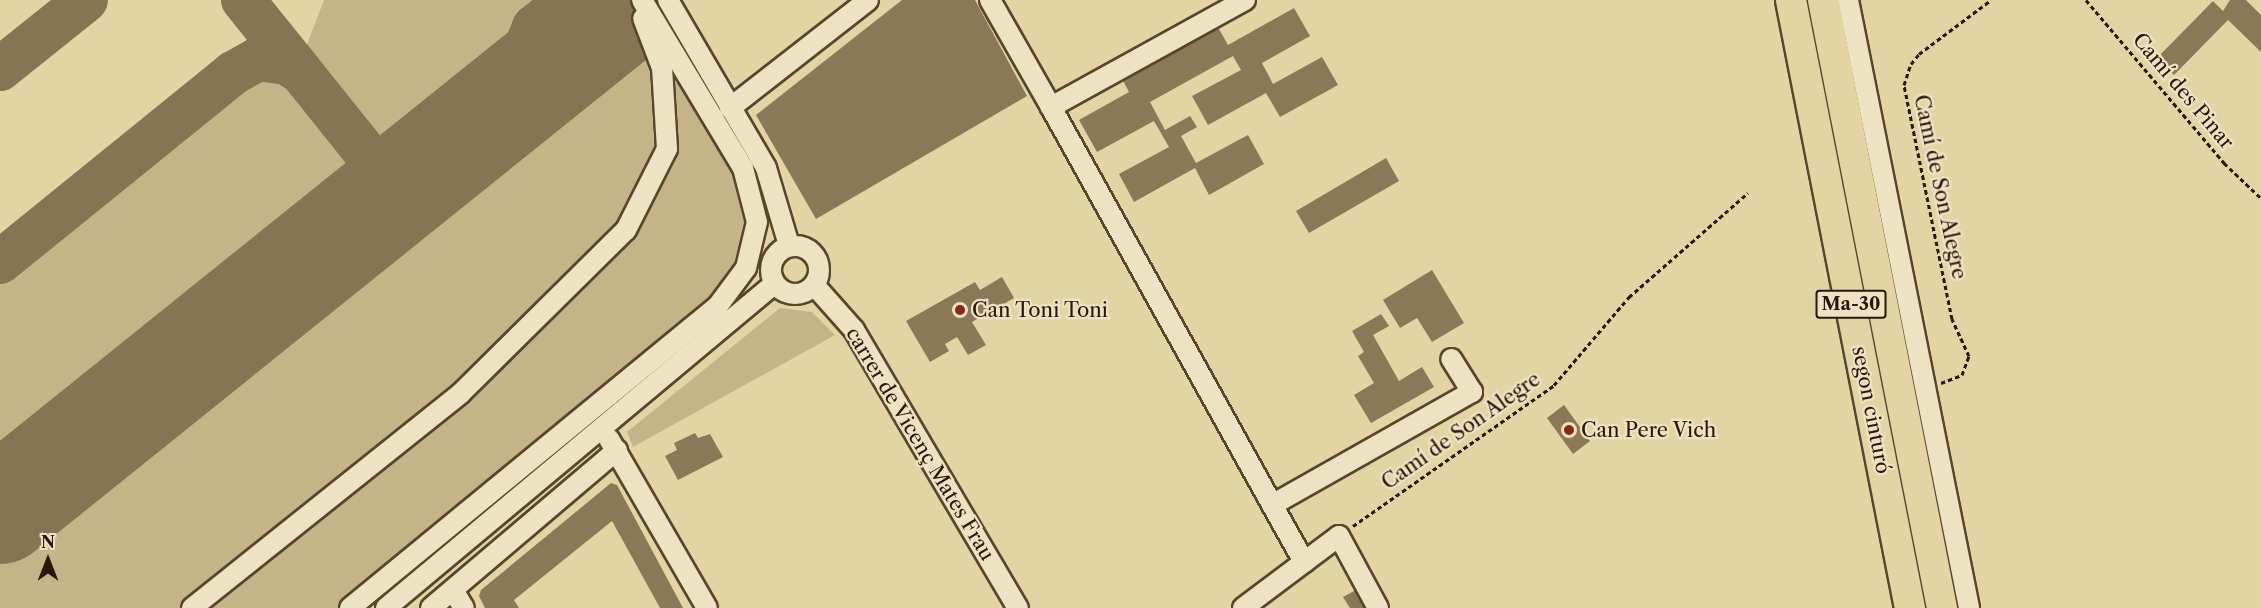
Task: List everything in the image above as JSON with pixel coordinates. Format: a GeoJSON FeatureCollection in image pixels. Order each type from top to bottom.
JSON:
{"type":"FeatureCollection","features":[{"type":"Feature","properties":{"kind":"highway","name":"segon cinturó"},"geometry":{"type":"LineString","coordinates":[[1791,0],[1910,608]]}},
{"type":"Feature","properties":{"kind":"highway","name":"segon cinturó"},"geometry":{"type":"LineString","coordinates":[[1823,0],[1941,608]]}},
{"type":"Feature","properties":{"kind":"street"},"geometry":{"type":"LineString","coordinates":[[192,608],[461,393],[626,230],[667,149],[662,68],[636,0]]}},
{"type":"Feature","properties":{"kind":"street"},"geometry":{"type":"LineString","coordinates":[[350,608],[700,322],[746,268],[757,222],[743,168],[642,0]]}},
{"type":"Feature","properties":{"kind":"street"},"geometry":{"type":"LineString","coordinates":[[668,0],[766,168],[789,245]]}},
{"type":"Feature","properties":{"kind":"street"},"geometry":{"type":"LineString","coordinates":[[730,108],[868,0]]}},
{"type":"Feature","properties":{"kind":"street"},"geometry":{"type":"LineString","coordinates":[[990,0],[1304,562]]}},
{"type":"Feature","properties":{"kind":"street"},"geometry":{"type":"LineString","coordinates":[[1051,107],[1245,0]]}},
{"type":"Feature","properties":{"kind":"street"},"geometry":{"type":"LineString","coordinates":[[1848,0],[1969,608]]}},
{"type":"Feature","properties":{"kind":"street"},"geometry":{"type":"LineString","coordinates":[[789,245],[802,245],[815,258],[815,286],[804,293],[785,291],[774,284],[773,260],[789,245]]}},
{"type":"Feature","properties":{"kind":"street"},"geometry":{"type":"LineString","coordinates":[[386,608],[601,426],[774,284]]}},
{"type":"Feature","properties":{"kind":"street","name":"carrer de Vicenç Mates Frau"},"geometry":{"type":"LineString","coordinates":[[815,286],[854,330],[1018,608]]}},
{"type":"Feature","properties":{"kind":"street"},"geometry":{"type":"LineString","coordinates":[[1272,505],[1472,392],[1451,359]]}},
{"type":"Feature","properties":{"kind":"street"},"geometry":{"type":"LineString","coordinates":[[601,426],[707,608]]}},
{"type":"Feature","properties":{"kind":"street"},"geometry":{"type":"LineString","coordinates":[[431,608],[617,450]]}},
{"type":"Feature","properties":{"kind":"street"},"geometry":{"type":"LineString","coordinates":[[1243,608],[1339,536],[1378,608]]}},
{"type":"Feature","properties":{"kind":"street"},"geometry":{"type":"LineString","coordinates":[[453,590],[464,608]]}},
{"type":"Feature","properties":{"kind":"path","name":"Camí de Son Alegre"},"geometry":{"type":"LineString","coordinates":[[1925,388],[1962,375],[1969,356],[1952,319],[1905,97],[1906,73],[1919,54],[1991,0]]}},
{"type":"Feature","properties":{"kind":"path","name":"Camí des Pinar"},"geometry":{"type":"LineString","coordinates":[[2086,0],[2224,163],[2261,198]]}},
{"type":"Feature","properties":{"kind":"path","name":"Camí de Son Alegre"},"geometry":{"type":"LineString","coordinates":[[1339,536],[1554,385],[1629,297],[1748,193]]}},
{"type":"Feature","properties":{"kind":"shaded area"},"geometry":{"type":"Polygon","coordinates":[[[324,0],[549,0],[526,19],[506,70],[414,141],[396,145],[379,144],[368,136],[303,55],[324,0]]]}},
{"type":"Feature","properties":{"kind":"shaded area"},"geometry":{"type":"Polygon","coordinates":[[[651,24],[728,141],[756,240],[717,307],[349,608],[0,608],[0,545],[651,24]]]}},
{"type":"Feature","properties":{"kind":"shaded area"},"geometry":{"type":"Polygon","coordinates":[[[273,81],[297,88],[351,155],[354,173],[343,200],[0,475],[0,282],[244,82],[273,81]]]}},
{"type":"Feature","properties":{"kind":"shaded area"},"geometry":{"type":"Polygon","coordinates":[[[780,308],[812,312],[835,335],[633,447],[627,432],[780,308]]]}},
{"type":"Feature","properties":{"kind":"building"},"geometry":{"type":"Polygon","coordinates":[[[902,0],[975,0],[1027,96],[816,219],[756,115],[902,0]]]}},
{"type":"Feature","properties":{"kind":"building"},"geometry":{"type":"Polygon","coordinates":[[[2230,0],[2246,0],[2261,15],[2261,52],[2228,20],[2174,75],[2157,58],[2213,1],[2223,11],[2230,0]]]}},
{"type":"Feature","properties":{"kind":"building"},"geometry":{"type":"Polygon","coordinates":[[[1294,8],[1310,36],[1262,63],[1273,84],[1322,57],[1338,85],[1280,117],[1266,93],[1208,125],[1192,96],[1241,70],[1233,56],[1150,102],[1165,130],[1190,116],[1197,127],[1181,136],[1196,163],[1248,135],[1264,164],[1209,195],[1195,168],[1134,202],[1119,174],[1169,147],[1154,121],[1097,152],[1079,120],[1129,92],[1120,75],[1215,22],[1228,45],[1294,8]]]}},
{"type":"Feature","properties":{"kind":"building"},"geometry":{"type":"Polygon","coordinates":[[[1386,158],[1399,181],[1309,233],[1296,211],[1386,158]]]}},
{"type":"Feature","properties":{"kind":"building"},"geometry":{"type":"Polygon","coordinates":[[[1432,270],[1464,323],[1432,342],[1417,318],[1400,328],[1383,300],[1432,270]]]}},
{"type":"Feature","properties":{"kind":"building","name":"Can Toni Toni"},"geometry":{"type":"Polygon","coordinates":[[[1002,277],[1014,298],[972,322],[986,345],[968,355],[957,337],[945,344],[949,351],[930,362],[906,321],[975,282],[980,290],[1002,277]]]}},
{"type":"Feature","properties":{"kind":"building"},"geometry":{"type":"Polygon","coordinates":[[[1381,314],[1389,326],[1373,335],[1399,381],[1422,367],[1434,387],[1371,423],[1354,395],[1374,383],[1358,356],[1364,352],[1352,331],[1381,314]]]}},
{"type":"Feature","properties":{"kind":"building","name":"Can Pere Vich"},"geometry":{"type":"Polygon","coordinates":[[[1564,405],[1590,441],[1573,454],[1547,418],[1564,405]]]}},
{"type":"Feature","properties":{"kind":"building"},"geometry":{"type":"Polygon","coordinates":[[[695,433],[698,438],[710,434],[723,457],[678,480],[665,456],[677,450],[674,443],[695,433]]]}},
{"type":"Feature","properties":{"kind":"building"},"geometry":{"type":"Polygon","coordinates":[[[611,483],[617,485],[683,608],[660,608],[612,521],[514,600],[519,608],[485,608],[479,596],[481,590],[611,483]]]}},
{"type":"Feature","properties":{"kind":"building"},"geometry":{"type":"Polygon","coordinates":[[[1356,590],[1366,608],[1350,608],[1343,597],[1356,590]]]}},
{"type":"Feature","properties":{"kind":"taxiway"},"geometry":{"type":"LineString","coordinates":[[0,69],[86,0]]}},
{"type":"Feature","properties":{"kind":"taxiway"},"geometry":{"type":"LineString","coordinates":[[243,0],[301,72]]}},
{"type":"Feature","properties":{"kind":"taxiway"},"geometry":{"type":"LineString","coordinates":[[504,101],[534,27],[568,0]]}},
{"type":"Feature","properties":{"kind":"taxiway"},"geometry":{"type":"LineString","coordinates":[[373,162],[396,171],[418,169],[547,68],[597,53],[613,28],[612,17],[600,0]]}},
{"type":"Feature","properties":{"kind":"taxiway"},"geometry":{"type":"LineString","coordinates":[[0,262],[233,73],[258,59],[287,63],[301,72],[373,162],[376,194],[362,218]]}},
{"type":"Feature","properties":{"kind":"runway"},"geometry":{"type":"LineString","coordinates":[[0,510],[612,18]]}},
{"type":"Feature","properties":{"kind":"place","name":"Can Toni Toni"},"geometry":{"type":"Point","coordinates":[960,310]}},
{"type":"Feature","properties":{"kind":"place","name":"Can Pere Vich"},"geometry":{"type":"Point","coordinates":[1569,430]}}]}
